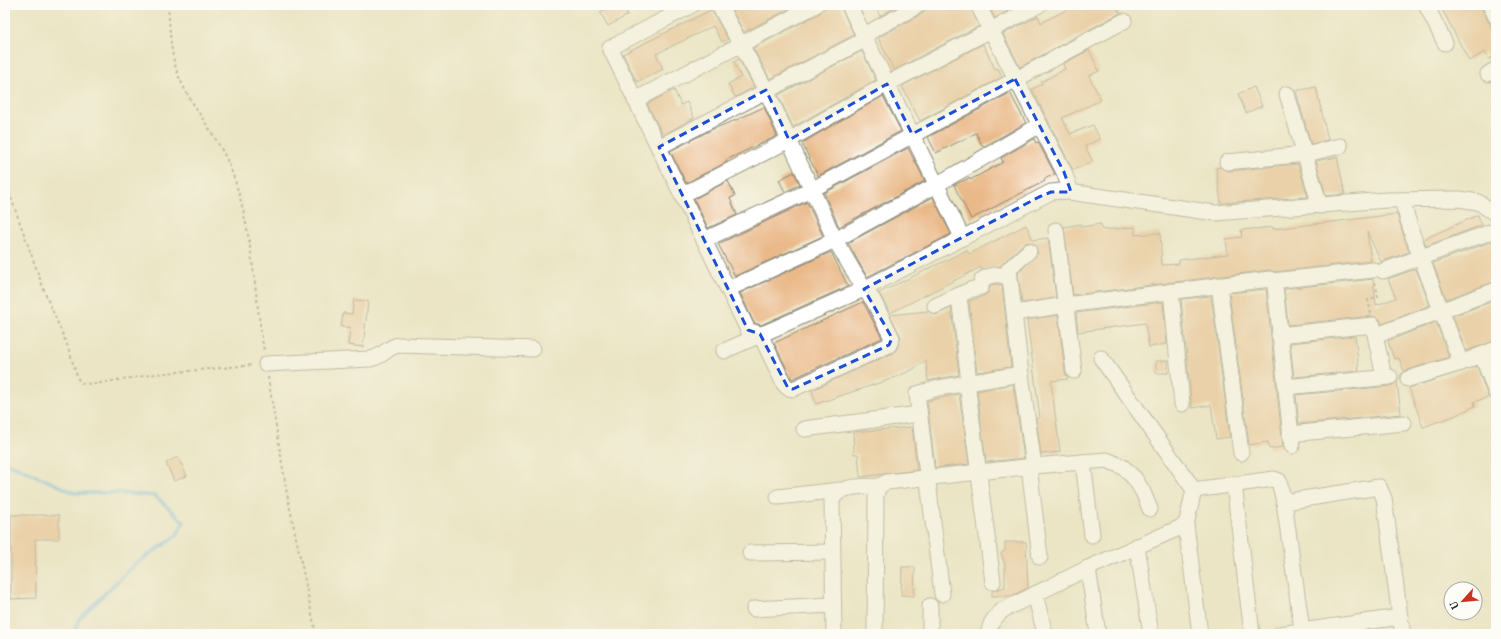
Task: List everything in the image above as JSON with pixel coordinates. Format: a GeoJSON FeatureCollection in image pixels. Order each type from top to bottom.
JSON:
{"type":"FeatureCollection","features":[{"type":"Feature","properties":{"kind":"street"},"geometry":{"type":"LineString","coordinates":[[692,5],[610,48],[748,330],[760,334],[784,384],[788,388],[793,389],[889,345],[891,342],[890,334],[872,300],[835,240],[766,90],[719,5]]}},
{"type":"Feature","properties":{"kind":"street"},"geometry":{"type":"LineString","coordinates":[[635,100],[816,5]]}},
{"type":"Feature","properties":{"kind":"street"},"geometry":{"type":"LineString","coordinates":[[849,5],[962,237]]}},
{"type":"Feature","properties":{"kind":"street"},"geometry":{"type":"LineString","coordinates":[[659,147],[865,37],[919,5]]}},
{"type":"Feature","properties":{"kind":"street"},"geometry":{"type":"LineString","coordinates":[[978,5],[1015,80],[1064,172],[1071,192]]}},
{"type":"Feature","properties":{"kind":"street"},"geometry":{"type":"LineString","coordinates":[[682,195],[789,140],[887,84],[1039,5]]}},
{"type":"Feature","properties":{"kind":"street"},"geometry":{"type":"LineString","coordinates":[[1426,5],[1445,43]]}},
{"type":"Feature","properties":{"kind":"street"},"geometry":{"type":"LineString","coordinates":[[1490,5],[1496,17]]}},
{"type":"Feature","properties":{"kind":"street"},"geometry":{"type":"LineString","coordinates":[[704,240],[812,190],[912,134],[1124,21]]}},
{"type":"Feature","properties":{"kind":"street"},"geometry":{"type":"LineString","coordinates":[[1287,94],[1306,154],[1320,206]]}},
{"type":"Feature","properties":{"kind":"street"},"geometry":{"type":"LineString","coordinates":[[728,289],[835,240],[936,185],[1040,125]]}},
{"type":"Feature","properties":{"kind":"street"},"geometry":{"type":"LineString","coordinates":[[1227,162],[1306,154],[1340,146]]}},
{"type":"Feature","properties":{"kind":"street"},"geometry":{"type":"LineString","coordinates":[[724,351],[864,289],[1048,193],[1062,191],[1071,192],[1215,213],[1387,200],[1402,201],[1459,199],[1478,202],[1496,214]]}},
{"type":"Feature","properties":{"kind":"street"},"geometry":{"type":"LineString","coordinates":[[1402,201],[1421,258],[1461,363]]}},
{"type":"Feature","properties":{"kind":"street"},"geometry":{"type":"LineString","coordinates":[[1056,230],[1074,371]]}},
{"type":"Feature","properties":{"kind":"street"},"geometry":{"type":"LineString","coordinates":[[1015,314],[1066,305],[1219,285],[1270,279],[1272,281],[1378,271],[1421,258],[1496,230]]}},
{"type":"Feature","properties":{"kind":"street"},"geometry":{"type":"LineString","coordinates":[[935,306],[970,290],[981,287],[982,280],[986,276],[1004,275],[1006,277],[1009,269],[1029,251]]}},
{"type":"Feature","properties":{"kind":"street"},"geometry":{"type":"LineString","coordinates":[[1009,269],[1032,466],[1040,557]]}},
{"type":"Feature","properties":{"kind":"street"},"geometry":{"type":"LineString","coordinates":[[1272,281],[1275,285],[1291,440],[1404,423]]}},
{"type":"Feature","properties":{"kind":"street"},"geometry":{"type":"LineString","coordinates":[[1219,285],[1241,453]]}},
{"type":"Feature","properties":{"kind":"street"},"geometry":{"type":"LineString","coordinates":[[1280,335],[1379,328],[1441,310],[1496,290]]}},
{"type":"Feature","properties":{"kind":"street"},"geometry":{"type":"LineString","coordinates":[[1171,292],[1182,404]]}},
{"type":"Feature","properties":{"kind":"street"},"geometry":{"type":"LineString","coordinates":[[959,296],[978,473],[993,582]]}},
{"type":"Feature","properties":{"kind":"street"},"geometry":{"type":"LineString","coordinates":[[1285,387],[1387,377],[1379,328]]}},
{"type":"Feature","properties":{"kind":"street"},"geometry":{"type":"LineString","coordinates":[[266,364],[379,358],[386,350],[398,344],[533,349]]}},
{"type":"Feature","properties":{"kind":"street"},"geometry":{"type":"LineString","coordinates":[[1408,379],[1461,363],[1496,349]]}},
{"type":"Feature","properties":{"kind":"street"},"geometry":{"type":"LineString","coordinates":[[1482,355],[1496,392]]}},
{"type":"Feature","properties":{"kind":"street"},"geometry":{"type":"LineString","coordinates":[[1101,358],[1194,490],[1186,525],[1200,634]]}},
{"type":"Feature","properties":{"kind":"street"},"geometry":{"type":"LineString","coordinates":[[942,594],[917,394],[968,382],[1021,374]]}},
{"type":"Feature","properties":{"kind":"street"},"geometry":{"type":"LineString","coordinates":[[804,429],[919,414]]}},
{"type":"Feature","properties":{"kind":"street"},"geometry":{"type":"LineString","coordinates":[[778,497],[879,486],[887,482],[1032,466],[1107,460],[1123,467],[1135,479],[1143,492],[1150,509]]}},
{"type":"Feature","properties":{"kind":"street"},"geometry":{"type":"LineString","coordinates":[[1083,462],[1092,535]]}},
{"type":"Feature","properties":{"kind":"street"},"geometry":{"type":"LineString","coordinates":[[1194,490],[1274,479],[1279,481],[1284,502],[1302,630]]}},
{"type":"Feature","properties":{"kind":"street"},"geometry":{"type":"LineString","coordinates":[[1234,484],[1252,634]]}},
{"type":"Feature","properties":{"kind":"street"},"geometry":{"type":"LineString","coordinates":[[875,634],[876,496],[879,486]]}},
{"type":"Feature","properties":{"kind":"street"},"geometry":{"type":"LineString","coordinates":[[1284,502],[1379,487],[1384,498],[1403,634]]}},
{"type":"Feature","properties":{"kind":"street"},"geometry":{"type":"LineString","coordinates":[[834,634],[832,500],[835,494],[840,490]]}},
{"type":"Feature","properties":{"kind":"street"},"geometry":{"type":"LineString","coordinates":[[989,634],[990,625],[998,614],[1088,568],[1186,525]]}},
{"type":"Feature","properties":{"kind":"street"},"geometry":{"type":"LineString","coordinates":[[1137,546],[1151,634]]}},
{"type":"Feature","properties":{"kind":"street"},"geometry":{"type":"LineString","coordinates":[[750,553],[833,552]]}},
{"type":"Feature","properties":{"kind":"street"},"geometry":{"type":"LineString","coordinates":[[1088,568],[1098,634]]}},
{"type":"Feature","properties":{"kind":"street"},"geometry":{"type":"LineString","coordinates":[[1035,594],[1045,634]]}},
{"type":"Feature","properties":{"kind":"street"},"geometry":{"type":"LineString","coordinates":[[754,608],[833,605]]}},
{"type":"Feature","properties":{"kind":"street"},"geometry":{"type":"LineString","coordinates":[[930,606],[930,634]]}},
{"type":"Feature","properties":{"kind":"street"},"geometry":{"type":"LineString","coordinates":[[1280,634],[1302,630],[1350,629],[1400,617]]}},
{"type":"Feature","properties":{"kind":"path"},"geometry":{"type":"LineString","coordinates":[[168,5],[172,46],[179,76],[227,157],[248,225],[258,314],[266,364],[288,494],[316,634]]}},
{"type":"Feature","properties":{"kind":"path"},"geometry":{"type":"LineString","coordinates":[[5,181],[45,293],[68,346],[78,379],[82,383],[95,384],[155,374],[266,364]]}},
{"type":"Feature","properties":{"kind":"path"},"geometry":{"type":"LineString","coordinates":[[1378,271],[1378,296],[1368,300],[1379,328]]}},
{"type":"Feature","properties":{"kind":"highlighted area"},"geometry":{"type":"Polygon","coordinates":[[[1015,79],[1064,172],[1071,192],[1051,192],[1039,197],[864,289],[892,338],[889,345],[793,389],[788,388],[760,334],[748,330],[659,147],[766,90],[789,140],[887,84],[912,134],[1015,79]]]}},
{"type":"Feature","properties":{"kind":"building"},"geometry":{"type":"Polygon","coordinates":[[[605,5],[623,5],[628,15],[608,26],[600,12],[607,8],[605,5]]]}},
{"type":"Feature","properties":{"kind":"building"},"geometry":{"type":"Polygon","coordinates":[[[729,5],[797,5],[744,32],[729,5]]]}},
{"type":"Feature","properties":{"kind":"building"},"geometry":{"type":"Polygon","coordinates":[[[825,5],[840,5],[854,35],[770,79],[753,48],[820,13],[825,5]]]}},
{"type":"Feature","properties":{"kind":"building"},"geometry":{"type":"Polygon","coordinates":[[[874,5],[900,5],[880,16],[874,5]]]}},
{"type":"Feature","properties":{"kind":"building"},"geometry":{"type":"Polygon","coordinates":[[[928,5],[969,5],[979,26],[894,70],[878,38],[923,13],[928,5]]]}},
{"type":"Feature","properties":{"kind":"building"},"geometry":{"type":"Polygon","coordinates":[[[988,5],[1019,5],[995,18],[988,5]]]}},
{"type":"Feature","properties":{"kind":"building"},"geometry":{"type":"Polygon","coordinates":[[[1076,5],[1116,5],[1120,13],[1020,67],[1003,34],[1038,16],[1041,23],[1076,5]]]}},
{"type":"Feature","properties":{"kind":"building"},"geometry":{"type":"Polygon","coordinates":[[[1440,5],[1480,5],[1496,37],[1496,56],[1489,59],[1485,52],[1469,61],[1440,5]]]}},
{"type":"Feature","properties":{"kind":"building"},"geometry":{"type":"Polygon","coordinates":[[[711,10],[728,39],[722,42],[713,26],[656,54],[663,69],[637,82],[623,54],[711,10]]]}},
{"type":"Feature","properties":{"kind":"building"},"geometry":{"type":"Polygon","coordinates":[[[983,44],[995,69],[998,68],[1002,77],[920,121],[902,86],[983,44]]]}},
{"type":"Feature","properties":{"kind":"building"},"geometry":{"type":"Polygon","coordinates":[[[1089,50],[1099,71],[1089,76],[1101,100],[1062,118],[1070,134],[1093,125],[1100,139],[1085,146],[1093,162],[1073,170],[1032,89],[1042,84],[1041,82],[1065,69],[1063,64],[1089,50]]]}},
{"type":"Feature","properties":{"kind":"building"},"geometry":{"type":"Polygon","coordinates":[[[862,51],[876,80],[793,127],[778,95],[862,51]]]}},
{"type":"Feature","properties":{"kind":"building"},"geometry":{"type":"Polygon","coordinates":[[[739,59],[754,87],[735,97],[728,84],[741,77],[734,62],[739,59]]]}},
{"type":"Feature","properties":{"kind":"building"},"geometry":{"type":"Polygon","coordinates":[[[1254,87],[1262,106],[1246,113],[1238,94],[1254,87]]]}},
{"type":"Feature","properties":{"kind":"building"},"geometry":{"type":"Polygon","coordinates":[[[1316,87],[1328,140],[1311,144],[1296,91],[1316,87]]]}},
{"type":"Feature","properties":{"kind":"building"},"geometry":{"type":"Polygon","coordinates":[[[674,90],[681,105],[687,102],[694,118],[663,135],[647,104],[674,90]]]}},
{"type":"Feature","properties":{"kind":"building"},"geometry":{"type":"Polygon","coordinates":[[[1010,93],[1026,123],[983,147],[976,133],[936,153],[928,137],[1010,93]]]}},
{"type":"Feature","properties":{"kind":"building"},"geometry":{"type":"Polygon","coordinates":[[[883,96],[901,131],[818,176],[802,143],[883,96]]]}},
{"type":"Feature","properties":{"kind":"building"},"geometry":{"type":"Polygon","coordinates":[[[764,107],[777,136],[726,160],[727,162],[686,183],[670,151],[713,129],[764,107]]]}},
{"type":"Feature","properties":{"kind":"building"},"geometry":{"type":"Polygon","coordinates":[[[1034,139],[1036,143],[1038,142],[1055,174],[1044,179],[1045,181],[971,219],[954,185],[969,178],[970,180],[1003,162],[1001,158],[1034,139]]]}},
{"type":"Feature","properties":{"kind":"building"},"geometry":{"type":"Polygon","coordinates":[[[908,148],[925,181],[839,227],[824,193],[908,148]]]}},
{"type":"Feature","properties":{"kind":"building"},"geometry":{"type":"Polygon","coordinates":[[[1337,157],[1345,194],[1326,196],[1316,161],[1337,157]]]}},
{"type":"Feature","properties":{"kind":"building"},"geometry":{"type":"Polygon","coordinates":[[[1298,164],[1308,197],[1221,203],[1216,168],[1220,167],[1228,171],[1298,164]]]}},
{"type":"Feature","properties":{"kind":"building"},"geometry":{"type":"Polygon","coordinates":[[[794,172],[800,184],[785,192],[779,180],[794,172]]]}},
{"type":"Feature","properties":{"kind":"building"},"geometry":{"type":"Polygon","coordinates":[[[728,181],[735,196],[730,198],[737,215],[708,228],[694,199],[728,181]]]}},
{"type":"Feature","properties":{"kind":"building"},"geometry":{"type":"Polygon","coordinates":[[[933,197],[951,234],[867,277],[848,243],[933,197]]]}},
{"type":"Feature","properties":{"kind":"building"},"geometry":{"type":"Polygon","coordinates":[[[807,202],[823,236],[735,276],[718,244],[807,202]]]}},
{"type":"Feature","properties":{"kind":"building"},"geometry":{"type":"Polygon","coordinates":[[[1397,214],[1409,252],[1381,262],[1367,231],[1371,261],[1275,272],[1269,270],[1073,295],[1064,227],[1081,224],[1081,227],[1101,224],[1102,230],[1135,227],[1135,235],[1160,233],[1162,265],[1179,264],[1179,260],[1228,254],[1226,239],[1242,237],[1241,230],[1273,227],[1273,229],[1397,214]]]}},
{"type":"Feature","properties":{"kind":"building"},"geometry":{"type":"Polygon","coordinates":[[[1478,215],[1482,225],[1426,246],[1424,239],[1478,215]]]}},
{"type":"Feature","properties":{"kind":"building"},"geometry":{"type":"Polygon","coordinates":[[[1026,225],[1033,240],[1048,238],[1056,298],[1022,303],[1018,273],[1038,253],[1035,245],[1028,242],[1023,244],[1000,266],[982,270],[981,267],[890,313],[879,293],[967,250],[969,254],[1026,225]]]}},
{"type":"Feature","properties":{"kind":"building"},"geometry":{"type":"Polygon","coordinates":[[[1496,240],[1496,281],[1446,299],[1433,263],[1496,240]]]}},
{"type":"Feature","properties":{"kind":"building"},"geometry":{"type":"Polygon","coordinates":[[[831,252],[848,286],[761,325],[754,323],[740,293],[831,252]]]}},
{"type":"Feature","properties":{"kind":"building"},"geometry":{"type":"Polygon","coordinates":[[[1416,269],[1430,305],[1382,324],[1380,319],[1372,316],[1288,325],[1284,289],[1373,279],[1376,305],[1396,298],[1388,279],[1416,269]]]}},
{"type":"Feature","properties":{"kind":"building"},"geometry":{"type":"Polygon","coordinates":[[[990,285],[1002,285],[1011,367],[977,372],[969,301],[984,296],[988,293],[990,285]]]}},
{"type":"Feature","properties":{"kind":"building"},"geometry":{"type":"Polygon","coordinates":[[[1266,289],[1283,447],[1269,449],[1268,442],[1249,445],[1229,293],[1266,289]]]}},
{"type":"Feature","properties":{"kind":"building"},"geometry":{"type":"Polygon","coordinates":[[[1211,296],[1230,437],[1216,439],[1211,405],[1192,408],[1181,299],[1211,296]]]}},
{"type":"Feature","properties":{"kind":"building"},"geometry":{"type":"Polygon","coordinates":[[[354,300],[368,301],[363,347],[348,345],[350,327],[341,327],[343,313],[352,314],[354,300]]]}},
{"type":"Feature","properties":{"kind":"building"},"geometry":{"type":"Polygon","coordinates":[[[1496,300],[1496,340],[1466,351],[1453,316],[1496,300]]]}},
{"type":"Feature","properties":{"kind":"building"},"geometry":{"type":"Polygon","coordinates":[[[863,302],[882,338],[792,379],[774,343],[863,302]]]}},
{"type":"Feature","properties":{"kind":"building"},"geometry":{"type":"Polygon","coordinates":[[[1163,302],[1167,344],[1149,347],[1145,323],[1078,332],[1076,313],[1163,302]]]}},
{"type":"Feature","properties":{"kind":"building"},"geometry":{"type":"Polygon","coordinates":[[[951,308],[959,375],[928,381],[926,360],[912,370],[891,379],[816,404],[812,390],[893,353],[897,349],[901,337],[890,315],[928,311],[935,315],[951,308]]]}},
{"type":"Feature","properties":{"kind":"building"},"geometry":{"type":"Polygon","coordinates":[[[1058,315],[1065,372],[1068,379],[1051,381],[1060,452],[1041,454],[1036,419],[1040,418],[1027,320],[1058,315]]]}},
{"type":"Feature","properties":{"kind":"building"},"geometry":{"type":"Polygon","coordinates":[[[1436,322],[1449,357],[1404,371],[1399,358],[1394,359],[1388,341],[1436,322]]]}},
{"type":"Feature","properties":{"kind":"building"},"geometry":{"type":"Polygon","coordinates":[[[1355,336],[1359,371],[1294,377],[1290,343],[1355,336]]]}},
{"type":"Feature","properties":{"kind":"building"},"geometry":{"type":"Polygon","coordinates":[[[1156,361],[1168,361],[1168,373],[1156,373],[1156,361]]]}},
{"type":"Feature","properties":{"kind":"building"},"geometry":{"type":"Polygon","coordinates":[[[1477,366],[1488,397],[1474,402],[1475,406],[1454,416],[1423,427],[1409,388],[1477,366]]]}},
{"type":"Feature","properties":{"kind":"building"},"geometry":{"type":"Polygon","coordinates":[[[1397,382],[1401,414],[1299,424],[1296,395],[1391,386],[1397,382]]]}},
{"type":"Feature","properties":{"kind":"building"},"geometry":{"type":"Polygon","coordinates":[[[1013,384],[1024,458],[986,462],[977,391],[1013,384]]]}},
{"type":"Feature","properties":{"kind":"building"},"geometry":{"type":"Polygon","coordinates":[[[959,394],[969,464],[935,468],[927,401],[959,394]]]}},
{"type":"Feature","properties":{"kind":"building"},"geometry":{"type":"Polygon","coordinates":[[[912,427],[917,470],[860,477],[858,454],[854,454],[853,432],[912,427]]]}},
{"type":"Feature","properties":{"kind":"building"},"geometry":{"type":"Polygon","coordinates":[[[178,457],[187,476],[174,481],[166,463],[178,457]]]}},
{"type":"Feature","properties":{"kind":"building"},"geometry":{"type":"Polygon","coordinates":[[[11,515],[59,515],[59,539],[35,539],[36,598],[11,599],[11,515]]]}},
{"type":"Feature","properties":{"kind":"building"},"geometry":{"type":"Polygon","coordinates":[[[1005,542],[1026,542],[1028,588],[1011,596],[992,596],[992,591],[1005,587],[1005,565],[1001,553],[1005,551],[1005,542]]]}},
{"type":"Feature","properties":{"kind":"building"},"geometry":{"type":"Polygon","coordinates":[[[902,567],[915,567],[914,596],[901,595],[902,567]]]}},
{"type":"Feature","properties":{"kind":"waterway"},"geometry":{"type":"LineString","coordinates":[[5,462],[75,493],[117,493],[155,496],[184,522],[176,536],[134,565],[79,619],[74,634]]}}]}
